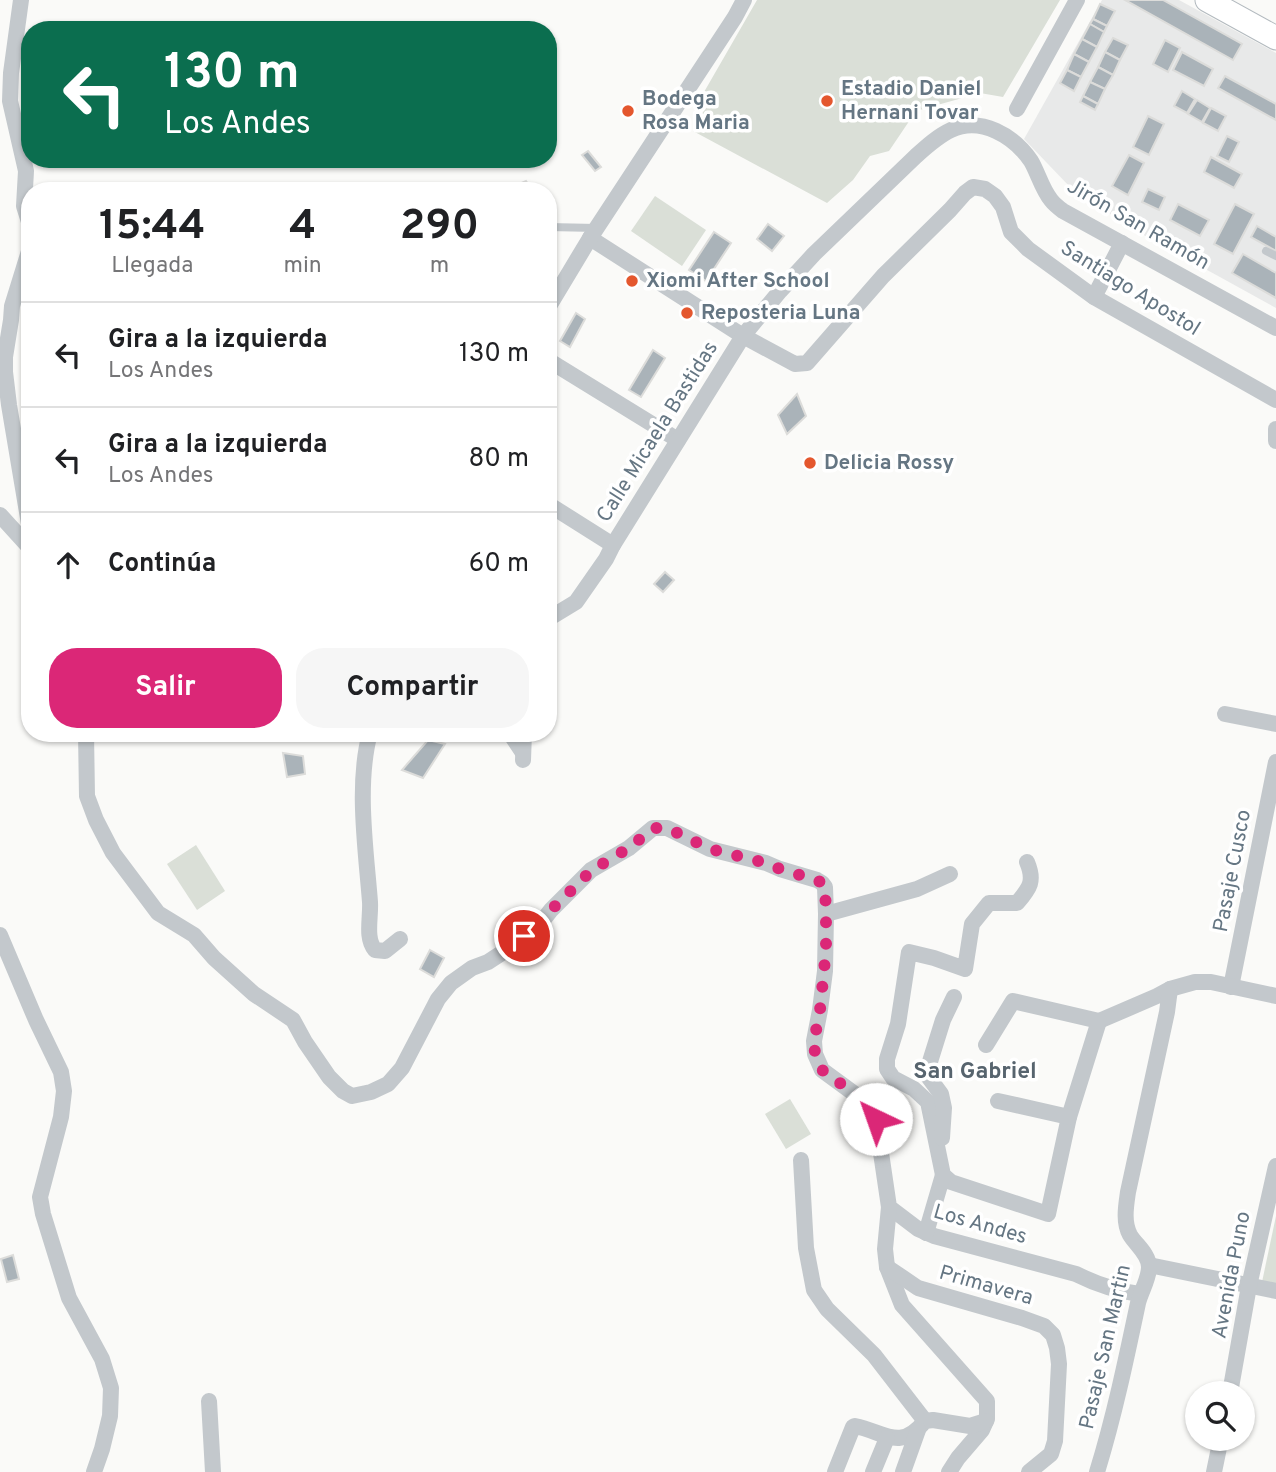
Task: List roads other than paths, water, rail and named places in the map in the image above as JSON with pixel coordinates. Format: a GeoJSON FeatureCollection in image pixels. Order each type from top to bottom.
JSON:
{"type":"FeatureCollection","features":[{"type":"Feature","properties":{"kind":"street"},"geometry":{"type":"LineString","coordinates":[[21,0],[10,94],[12,116],[21,151]]}},
{"type":"Feature","properties":{"kind":"street"},"geometry":{"type":"LineString","coordinates":[[557,294],[593,233],[744,0]]}},
{"type":"Feature","properties":{"kind":"street"},"geometry":{"type":"LineString","coordinates":[[1017,109],[1077,0]]}},
{"type":"Feature","properties":{"kind":"street"},"geometry":{"type":"LineString","coordinates":[[1207,0],[1276,38]]}},
{"type":"Feature","properties":{"kind":"street","name":"Calle Micaela Bastidas"},"geometry":{"type":"LineString","coordinates":[[557,614],[576,602],[606,559],[612,545],[743,336],[780,290],[934,140],[953,129],[973,125],[985,126],[1003,134]]}},
{"type":"Feature","properties":{"kind":"street","name":"Jirón San Ramón"},"geometry":{"type":"LineString","coordinates":[[1003,134],[1020,148],[1051,201],[1063,211],[1276,328]]}},
{"type":"Feature","properties":{"kind":"street","name":"Santiago Apostol"},"geometry":{"type":"LineString","coordinates":[[743,336],[795,364],[807,363],[883,276],[973,187],[985,189],[995,196],[1003,207],[1011,232],[1019,241],[1094,297],[1276,400]]}},
{"type":"Feature","properties":{"kind":"street"},"geometry":{"type":"LineString","coordinates":[[593,233],[743,336]]}},
{"type":"Feature","properties":{"kind":"street"},"geometry":{"type":"LineString","coordinates":[[1094,297],[1122,243]]}},
{"type":"Feature","properties":{"kind":"street"},"geometry":{"type":"LineString","coordinates":[[21,277],[12,306],[5,372],[21,476]]}},
{"type":"Feature","properties":{"kind":"street"},"geometry":{"type":"LineString","coordinates":[[557,366],[678,440]]}},
{"type":"Feature","properties":{"kind":"street"},"geometry":{"type":"LineString","coordinates":[[1276,429],[1276,441]]}},
{"type":"Feature","properties":{"kind":"street"},"geometry":{"type":"LineString","coordinates":[[557,510],[612,545]]}},
{"type":"Feature","properties":{"kind":"street"},"geometry":{"type":"LineString","coordinates":[[0,515],[21,538]]}},
{"type":"Feature","properties":{"kind":"street"},"geometry":{"type":"LineString","coordinates":[[1225,714],[1276,724]]}},
{"type":"Feature","properties":{"kind":"street"},"geometry":{"type":"LineString","coordinates":[[86,742],[87,796],[96,820],[113,853],[158,913],[194,935],[214,958],[254,993],[293,1020],[329,1077],[352,1096],[371,1092],[388,1084],[402,1068],[438,999],[451,983],[514,945],[540,924],[592,870],[629,848],[653,828],[667,828],[710,849],[766,863],[822,883],[825,887],[826,914],[825,971],[814,1041],[815,1054],[822,1070],[867,1103],[876,1119],[889,1207],[885,1249],[887,1267],[902,1305],[987,1401],[986,1420],[982,1430],[949,1472]]}},
{"type":"Feature","properties":{"kind":"street"},"geometry":{"type":"LineString","coordinates":[[368,742],[363,794],[370,943],[375,950],[385,951],[400,939]]}},
{"type":"Feature","properties":{"kind":"street"},"geometry":{"type":"LineString","coordinates":[[523,760],[524,742]]}},
{"type":"Feature","properties":{"kind":"street","name":"Pasaje Cusco"},"geometry":{"type":"LineString","coordinates":[[1231,987],[1276,762]]}},
{"type":"Feature","properties":{"kind":"street"},"geometry":{"type":"LineString","coordinates":[[1027,862],[1031,873],[1029,889],[1017,903],[989,903],[972,924],[965,969],[909,953],[898,1024],[887,1059],[887,1069],[893,1078],[914,1089],[928,1101],[941,1168],[951,1182],[1048,1214],[1069,1117],[1099,1021]]}},
{"type":"Feature","properties":{"kind":"street"},"geometry":{"type":"LineString","coordinates":[[826,914],[917,889],[950,874]]}},
{"type":"Feature","properties":{"kind":"street"},"geometry":{"type":"LineString","coordinates":[[0,936],[61,1072],[63,1082],[64,1104],[40,1197],[69,1298],[102,1359],[111,1388],[110,1416],[94,1472]]}},
{"type":"Feature","properties":{"kind":"street"},"geometry":{"type":"LineString","coordinates":[[986,1045],[1013,1001],[1099,1021],[1170,989],[1195,982],[1211,982],[1276,996]]}},
{"type":"Feature","properties":{"kind":"street","name":"Pasaje San Martin"},"geometry":{"type":"LineString","coordinates":[[1097,1472],[1123,1378],[1140,1294],[1147,1279],[1149,1265],[1129,1233],[1125,1213],[1170,989]]}},
{"type":"Feature","properties":{"kind":"street"},"geometry":{"type":"LineString","coordinates":[[926,1233],[941,1168],[944,1108],[939,1089],[927,1075],[943,1020],[954,997]]}},
{"type":"Feature","properties":{"kind":"street"},"geometry":{"type":"LineString","coordinates":[[998,1101],[1069,1117]]}},
{"type":"Feature","properties":{"kind":"street"},"geometry":{"type":"LineString","coordinates":[[801,1160],[806,1248],[814,1290],[827,1309],[874,1355],[925,1424]]}},
{"type":"Feature","properties":{"kind":"street","name":"Avenida Puno"},"geometry":{"type":"LineString","coordinates":[[1232,1381],[1249,1286],[1276,1166]]}},
{"type":"Feature","properties":{"kind":"street","name":"Los Andes"},"geometry":{"type":"LineString","coordinates":[[889,1207],[926,1233],[1076,1274],[1118,1291],[1140,1294]]}},
{"type":"Feature","properties":{"kind":"street"},"geometry":{"type":"LineString","coordinates":[[1149,1265],[1276,1292]]}},
{"type":"Feature","properties":{"kind":"street","name":"Primavera"},"geometry":{"type":"LineString","coordinates":[[887,1267],[918,1288],[1022,1318],[1044,1326],[1053,1335],[1059,1364],[1055,1441],[1051,1454],[1029,1472]]}},
{"type":"Feature","properties":{"kind":"street"},"geometry":{"type":"LineString","coordinates":[[209,1401],[213,1472]]}},
{"type":"Feature","properties":{"kind":"street"},"geometry":{"type":"LineString","coordinates":[[835,1472],[855,1426],[887,1438],[905,1437],[925,1424],[970,1426],[986,1420]]}},
{"type":"Feature","properties":{"kind":"street"},"geometry":{"type":"LineString","coordinates":[[903,1472],[925,1424]]}},
{"type":"Feature","properties":{"kind":"street"},"geometry":{"type":"LineString","coordinates":[[873,1472],[887,1438]]}},
{"type":"Feature","properties":{"kind":"street"},"geometry":{"type":"LineString","coordinates":[[1214,1472],[1218,1451]]}},
{"type":"Feature","properties":{"kind":"lane"},"geometry":{"type":"LineString","coordinates":[[557,228],[593,233]]}},
{"type":"Feature","properties":{"kind":"lane"},"geometry":{"type":"LineString","coordinates":[[1266,251],[1276,256]]}},
{"type":"Feature","properties":{"kind":"lane"},"geometry":{"type":"LineString","coordinates":[[511,742],[523,760]]}},
{"type":"Feature","properties":{"kind":"place","name":"Estadio Daniel Hernani Tovar"},"geometry":{"type":"Point","coordinates":[827,101]}},
{"type":"Feature","properties":{"kind":"place","name":"Bodega Rosa Maria"},"geometry":{"type":"Point","coordinates":[628,111]}},
{"type":"Feature","properties":{"kind":"place","name":"Xiomi After School"},"geometry":{"type":"Point","coordinates":[632,281]}},
{"type":"Feature","properties":{"kind":"place","name":"Reposteria Luna"},"geometry":{"type":"Point","coordinates":[687,313]}},
{"type":"Feature","properties":{"kind":"place","name":"Delicia Rossy"},"geometry":{"type":"Point","coordinates":[810,463]}},
{"type":"Feature","properties":{"kind":"district","name":"San Gabriel"},"geometry":{"type":"Point","coordinates":[975,1072]}}]}
